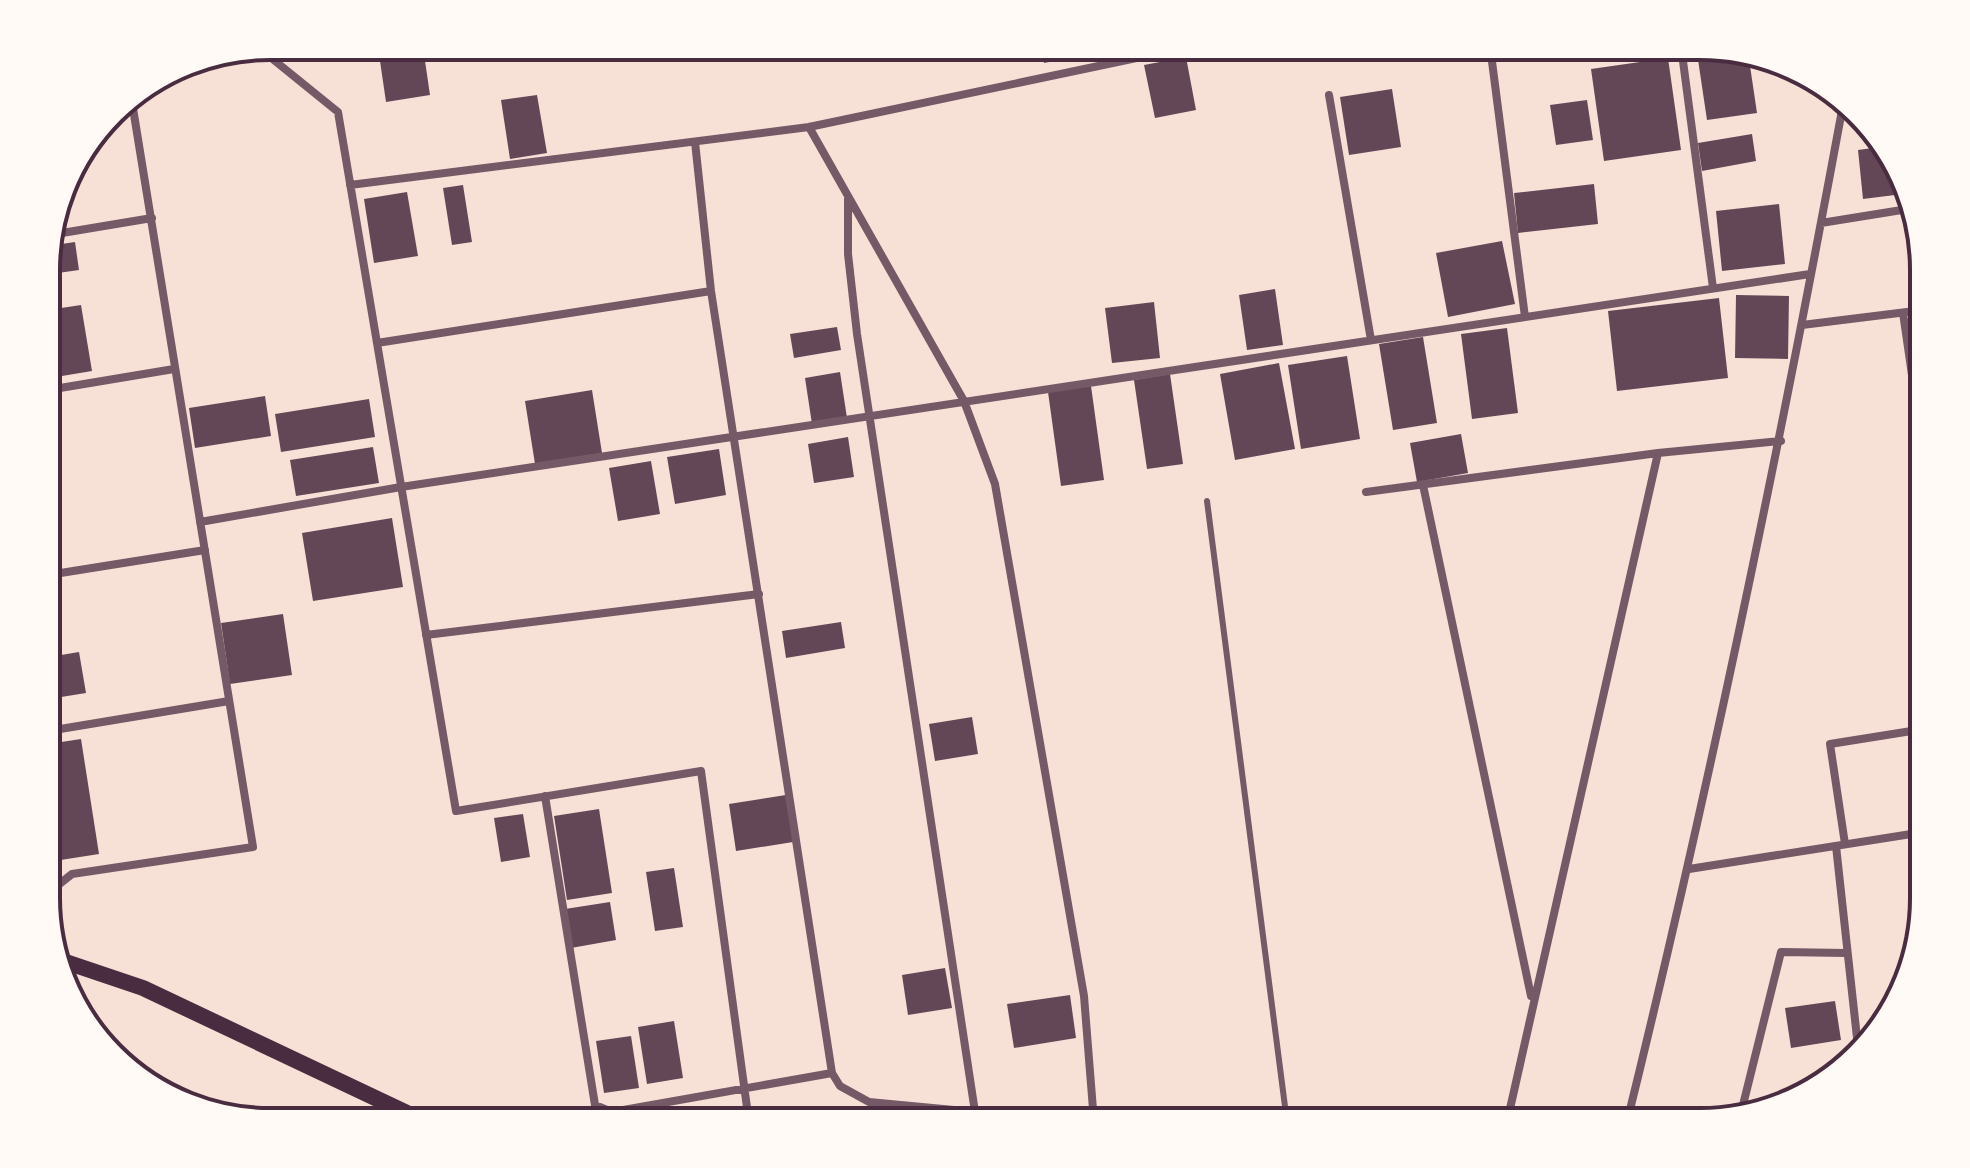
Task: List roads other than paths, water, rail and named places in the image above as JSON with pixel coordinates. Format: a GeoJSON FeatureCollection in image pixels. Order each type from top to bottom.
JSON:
{"type":"FeatureCollection","features":[{"type":"Feature","properties":{"kind":"main road"},"geometry":{"type":"LineString","coordinates":[[71,964],[143,988],[396,1108]]}},
{"type":"Feature","properties":{"kind":"street"},"geometry":{"type":"LineString","coordinates":[[274,60],[338,112],[456,811],[701,771],[747,1108]]}},
{"type":"Feature","properties":{"kind":"street"},"geometry":{"type":"LineString","coordinates":[[350,185],[809,127],[1127,60]]}},
{"type":"Feature","properties":{"kind":"street"},"geometry":{"type":"LineString","coordinates":[[1492,60],[1525,317]]}},
{"type":"Feature","properties":{"kind":"street"},"geometry":{"type":"LineString","coordinates":[[1683,60],[1713,288]]}},
{"type":"Feature","properties":{"kind":"street"},"geometry":{"type":"LineString","coordinates":[[1329,95],[1371,340]]}},
{"type":"Feature","properties":{"kind":"street"},"geometry":{"type":"LineString","coordinates":[[60,884],[72,874],[253,847],[133,110]]}},
{"type":"Feature","properties":{"kind":"street"},"geometry":{"type":"LineString","coordinates":[[1630,1108],[1689,869],[1781,441],[1841,114]]}},
{"type":"Feature","properties":{"kind":"street"},"geometry":{"type":"LineString","coordinates":[[809,127],[964,401],[995,484],[1084,996],[1093,1108]]}},
{"type":"Feature","properties":{"kind":"street"},"geometry":{"type":"LineString","coordinates":[[695,142],[711,291],[736,436],[832,1073],[840,1086],[869,1102],[933,1108]]}},
{"type":"Feature","properties":{"kind":"street"},"geometry":{"type":"LineString","coordinates":[[848,197],[848,254],[870,415],[974,1108]]}},
{"type":"Feature","properties":{"kind":"street"},"geometry":{"type":"LineString","coordinates":[[1821,223],[1901,210]]}},
{"type":"Feature","properties":{"kind":"street"},"geometry":{"type":"LineString","coordinates":[[64,233],[152,218]]}},
{"type":"Feature","properties":{"kind":"street"},"geometry":{"type":"LineString","coordinates":[[200,522],[401,487],[1810,274]]}},
{"type":"Feature","properties":{"kind":"street"},"geometry":{"type":"LineString","coordinates":[[377,343],[711,291]]}},
{"type":"Feature","properties":{"kind":"street"},"geometry":{"type":"LineString","coordinates":[[1802,325],[1910,312]]}},
{"type":"Feature","properties":{"kind":"street"},"geometry":{"type":"LineString","coordinates":[[1903,313],[1910,361]]}},
{"type":"Feature","properties":{"kind":"street"},"geometry":{"type":"LineString","coordinates":[[60,388],[174,369]]}},
{"type":"Feature","properties":{"kind":"street"},"geometry":{"type":"LineString","coordinates":[[1366,492],[1658,453],[1781,441]]}},
{"type":"Feature","properties":{"kind":"street"},"geometry":{"type":"LineString","coordinates":[[1510,1108],[1658,453]]}},
{"type":"Feature","properties":{"kind":"street"},"geometry":{"type":"LineString","coordinates":[[1423,485],[1532,1000]]}},
{"type":"Feature","properties":{"kind":"street"},"geometry":{"type":"LineString","coordinates":[[60,573],[205,550]]}},
{"type":"Feature","properties":{"kind":"street"},"geometry":{"type":"LineString","coordinates":[[426,635],[759,594]]}},
{"type":"Feature","properties":{"kind":"street"},"geometry":{"type":"LineString","coordinates":[[60,729],[229,701]]}},
{"type":"Feature","properties":{"kind":"street"},"geometry":{"type":"LineString","coordinates":[[1857,1038],[1846,953],[1841,845],[1830,744],[1910,731]]}},
{"type":"Feature","properties":{"kind":"street"},"geometry":{"type":"LineString","coordinates":[[545,796],[595,1105],[602,1108]]}},
{"type":"Feature","properties":{"kind":"street"},"geometry":{"type":"LineString","coordinates":[[1689,869],[1910,834]]}},
{"type":"Feature","properties":{"kind":"street"},"geometry":{"type":"LineString","coordinates":[[1743,1103],[1781,952],[1846,953]]}},
{"type":"Feature","properties":{"kind":"street"},"geometry":{"type":"LineString","coordinates":[[634,1108],[832,1073]]}},
{"type":"Feature","properties":{"kind":"lane"},"geometry":{"type":"LineString","coordinates":[[1207,501],[1285,1108]]}}]}
